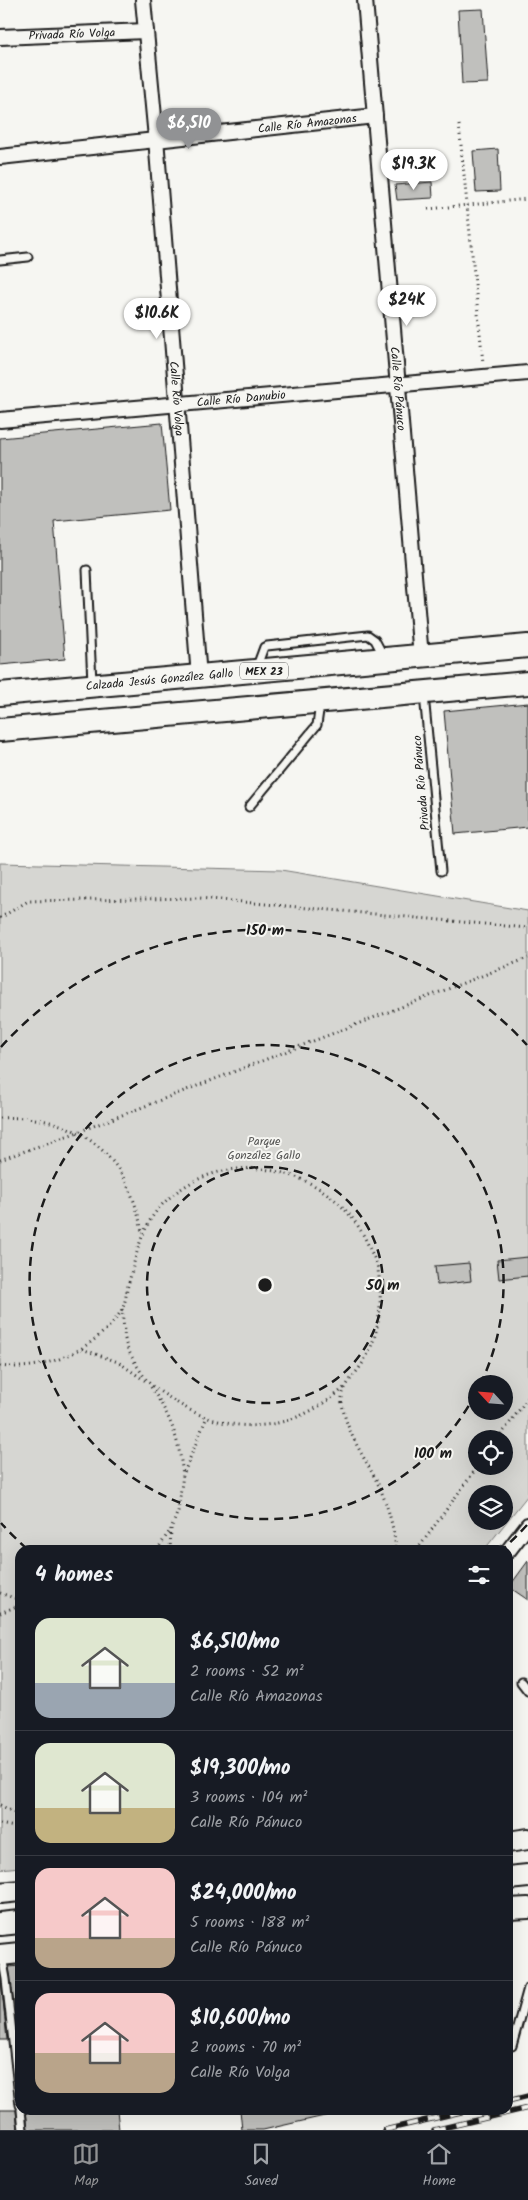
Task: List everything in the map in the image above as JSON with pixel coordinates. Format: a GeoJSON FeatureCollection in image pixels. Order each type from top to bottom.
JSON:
{"type":"FeatureCollection","features":[{"type":"Feature","properties":{"kind":"main road","name":"Calzada Jesús González Gallo"},"geometry":{"type":"LineString","coordinates":[[0,694],[528,646]]}},
{"type":"Feature","properties":{"kind":"main road"},"geometry":{"type":"LineString","coordinates":[[0,730],[528,683]]}},
{"type":"Feature","properties":{"kind":"main road"},"geometry":{"type":"LineString","coordinates":[[513,1842],[528,1840]]}},
{"type":"Feature","properties":{"kind":"main road"},"geometry":{"type":"LineString","coordinates":[[513,1878],[528,1876]]}},
{"type":"Feature","properties":{"kind":"main road"},"geometry":{"type":"LineString","coordinates":[[0,1893],[15,1892]]}},
{"type":"Feature","properties":{"kind":"main road"},"geometry":{"type":"LineString","coordinates":[[513,1909],[528,1908]]}},
{"type":"Feature","properties":{"kind":"main road"},"geometry":{"type":"LineString","coordinates":[[0,1924],[15,1922]]}},
{"type":"Feature","properties":{"kind":"street","name":"Calle Río Volga"},"geometry":{"type":"LineString","coordinates":[[143,0],[156,138],[199,677]]}},
{"type":"Feature","properties":{"kind":"street","name":"Calle Río Pánuco"},"geometry":{"type":"LineString","coordinates":[[365,0],[422,657]]}},
{"type":"Feature","properties":{"kind":"street","name":"Privada Río Volga"},"geometry":{"type":"LineString","coordinates":[[0,37],[146,31]]}},
{"type":"Feature","properties":{"kind":"street","name":"Calle Río Amazonas"},"geometry":{"type":"LineString","coordinates":[[0,157],[156,138],[375,116]]}},
{"type":"Feature","properties":{"kind":"street","name":"Calle Río Danubio"},"geometry":{"type":"LineString","coordinates":[[0,420],[528,373]]}},
{"type":"Feature","properties":{"kind":"street"},"geometry":{"type":"LineString","coordinates":[[513,1545],[528,1525]]}},
{"type":"Feature","properties":{"kind":"lane"},"geometry":{"type":"LineString","coordinates":[[0,260],[28,257]]}},
{"type":"Feature","properties":{"kind":"lane"},"geometry":{"type":"LineString","coordinates":[[87,570],[92,686]]}},
{"type":"Feature","properties":{"kind":"lane","name":"Privada Río Pánuco"},"geometry":{"type":"LineString","coordinates":[[423,692],[440,871]]}},
{"type":"Feature","properties":{"kind":"lane"},"geometry":{"type":"LineString","coordinates":[[249,807],[317,725],[321,701]]}},
{"type":"Feature","properties":{"kind":"lane"},"geometry":{"type":"LineString","coordinates":[[521,1682],[528,1691]]}},
{"type":"Feature","properties":{"kind":"lane"},"geometry":{"type":"LineString","coordinates":[[7,1954],[6,1978],[15,2059]]}},
{"type":"Feature","properties":{"kind":"lane"},"geometry":{"type":"LineString","coordinates":[[513,2042],[528,1988]]}},
{"type":"Feature","properties":{"kind":"lane"},"geometry":{"type":"LineString","coordinates":[[22,2115],[23,2130]]}},
{"type":"Feature","properties":{"kind":"path"},"geometry":{"type":"LineString","coordinates":[[459,125],[484,377]]}},
{"type":"Feature","properties":{"kind":"path"},"geometry":{"type":"LineString","coordinates":[[428,209],[528,199]]}},
{"type":"Feature","properties":{"kind":"path"},"geometry":{"type":"LineString","coordinates":[[0,918],[28,901],[199,898],[528,928]]}},
{"type":"Feature","properties":{"kind":"path"},"geometry":{"type":"LineString","coordinates":[[0,1160],[78,1132],[528,958]]}},
{"type":"Feature","properties":{"kind":"path"},"geometry":{"type":"LineString","coordinates":[[0,1118],[23,1116],[51,1121],[78,1132],[98,1146],[116,1164],[129,1186],[138,1209],[142,1234]]}},
{"type":"Feature","properties":{"kind":"path"},"geometry":{"type":"LineString","coordinates":[[81,1348],[118,1362],[149,1384],[177,1403],[206,1419],[238,1426],[271,1426],[310,1413],[329,1401],[346,1385],[365,1360],[377,1330],[381,1306],[378,1268],[362,1230],[336,1199],[310,1182],[273,1170],[240,1168],[208,1176],[183,1188],[158,1208],[142,1234],[122,1309],[127,1347],[149,1384],[166,1411],[179,1442],[183,1475]]}},
{"type":"Feature","properties":{"kind":"path"},"geometry":{"type":"LineString","coordinates":[[0,1366],[13,1368],[45,1364],[81,1348],[102,1334],[122,1309]]}},
{"type":"Feature","properties":{"kind":"path"},"geometry":{"type":"LineString","coordinates":[[346,1385],[341,1399],[345,1420],[379,1487],[395,1532],[396,1545]]}},
{"type":"Feature","properties":{"kind":"path"},"geometry":{"type":"LineString","coordinates":[[505,1430],[528,1398]]}},
{"type":"Feature","properties":{"kind":"path"},"geometry":{"type":"LineString","coordinates":[[160,1545],[171,1529],[178,1511],[183,1475],[206,1419]]}},
{"type":"Feature","properties":{"kind":"path"},"geometry":{"type":"LineString","coordinates":[[421,1545],[471,1475]]}},
{"type":"Feature","properties":{"kind":"path"},"geometry":{"type":"LineString","coordinates":[[170,1545],[171,1529]]}},
{"type":"Feature","properties":{"kind":"path"},"geometry":{"type":"LineString","coordinates":[[0,1593],[15,1598]]}},
{"type":"Feature","properties":{"kind":"path"},"geometry":{"type":"LineString","coordinates":[[0,1613],[15,1607]]}},
{"type":"Feature","properties":{"kind":"path"},"geometry":{"type":"LineString","coordinates":[[0,1805],[15,1813]]}},
{"type":"Feature","properties":{"kind":"path"},"geometry":{"type":"LineString","coordinates":[[0,1824],[15,1827]]}},
{"type":"Feature","properties":{"kind":"green space","name":"Parque González Gallo"},"geometry":{"type":"Polygon","coordinates":[[[0,863],[281,870],[528,911],[528,1495],[513,1514],[513,1485],[468,1485],[468,1530],[500,1530],[488,1545],[15,1545],[15,1868],[0,1869],[0,863]]]}},
{"type":"Feature","properties":{"kind":"building"},"geometry":{"type":"Polygon","coordinates":[[[483,9],[488,83],[462,84],[458,10],[483,9]]]}},
{"type":"Feature","properties":{"kind":"building"},"geometry":{"type":"Polygon","coordinates":[[[498,149],[500,191],[476,192],[473,151],[498,149]]]}},
{"type":"Feature","properties":{"kind":"building"},"geometry":{"type":"Polygon","coordinates":[[[432,182],[433,198],[397,200],[395,185],[432,182]]]}},
{"type":"Feature","properties":{"kind":"building"},"geometry":{"type":"Polygon","coordinates":[[[162,423],[170,510],[54,521],[65,659],[0,665],[0,438],[162,423]]]}},
{"type":"Feature","properties":{"kind":"building"},"geometry":{"type":"Polygon","coordinates":[[[528,703],[528,827],[455,834],[444,711],[528,703]]]}},
{"type":"Feature","properties":{"kind":"building"},"geometry":{"type":"Polygon","coordinates":[[[528,1257],[528,1276],[499,1279],[497,1260],[528,1257]]]}},
{"type":"Feature","properties":{"kind":"building"},"geometry":{"type":"Polygon","coordinates":[[[469,1263],[471,1281],[437,1285],[435,1266],[469,1263]]]}},
{"type":"Feature","properties":{"kind":"building"},"geometry":{"type":"Polygon","coordinates":[[[528,1561],[528,1600],[513,1590],[513,1582],[528,1561]]]}},
{"type":"Feature","properties":{"kind":"building"},"geometry":{"type":"Polygon","coordinates":[[[15,1966],[15,2015],[9,1967],[15,1966]]]}},
{"type":"Feature","properties":{"kind":"building"},"geometry":{"type":"Polygon","coordinates":[[[0,1976],[1,1980],[7,2040],[0,2040],[0,1976]]]}},
{"type":"Feature","properties":{"kind":"building"},"geometry":{"type":"Polygon","coordinates":[[[0,2110],[15,2110],[18,2130],[0,2130],[0,2110]]]}},
{"type":"Feature","properties":{"kind":"building"},"geometry":{"type":"Polygon","coordinates":[[[26,2115],[118,2115],[119,2130],[28,2130],[26,2115]]]}},
{"type":"Feature","properties":{"kind":"building"},"geometry":{"type":"Polygon","coordinates":[[[240,2115],[329,2115],[263,2130],[242,2130],[240,2115]]]}},
{"type":"Feature","properties":{"kind":"railway"},"geometry":{"type":"LineString","coordinates":[[513,2100],[528,2096]]}},
{"type":"Feature","properties":{"kind":"railway"},"geometry":{"type":"LineString","coordinates":[[513,2112],[528,2108]]}},
{"type":"Feature","properties":{"kind":"railway"},"geometry":{"type":"LineString","coordinates":[[385,2130],[448,2115]]}},
{"type":"Feature","properties":{"kind":"railway"},"geometry":{"type":"LineString","coordinates":[[434,2130],[498,2115]]}}]}
